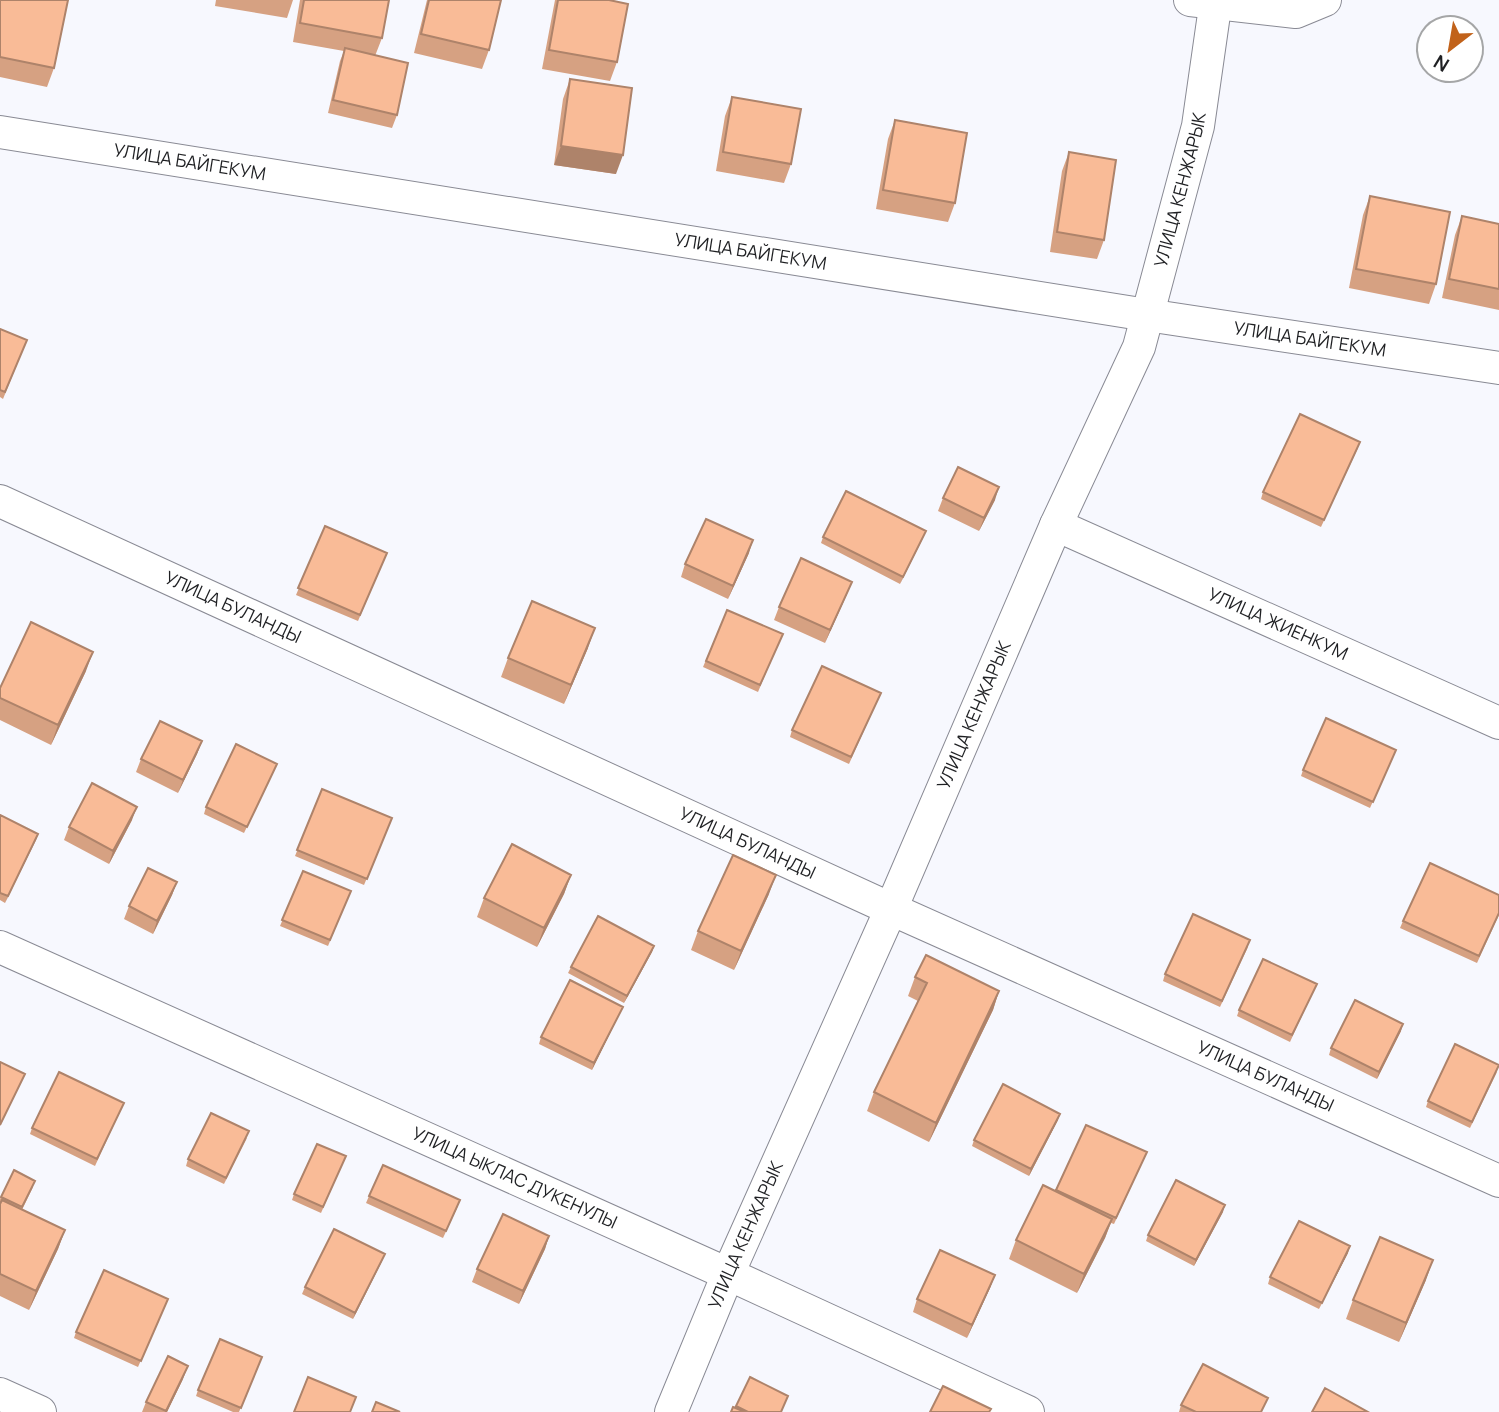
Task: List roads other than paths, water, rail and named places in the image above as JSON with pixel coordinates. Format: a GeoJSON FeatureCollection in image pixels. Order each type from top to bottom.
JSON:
{"type":"FeatureCollection","features":[{"type":"Feature","properties":{"kind":"street"},"geometry":{"type":"LineString","coordinates":[[1207,1],[1296,12],[1325,0]]}},
{"type":"Feature","properties":{"kind":"street","name":"УЛИЦА КЕНЖАРЫК"},"geometry":{"type":"LineString","coordinates":[[671,1412],[728,1274],[891,909],[1056,525],[1139,347],[1198,126],[1207,1]]}},
{"type":"Feature","properties":{"kind":"street","name":"УЛИЦА БАЙГЕКУМ"},"geometry":{"type":"LineString","coordinates":[[0,132],[1147,315],[1499,368]]}},
{"type":"Feature","properties":{"kind":"street","name":"УЛИЦА БУЛАНДЫ"},"geometry":{"type":"LineString","coordinates":[[0,501],[891,909],[1499,1181]]}},
{"type":"Feature","properties":{"kind":"street","name":"УЛИЦА ЖИЕНКУМ"},"geometry":{"type":"LineString","coordinates":[[1056,525],[1499,723]]}},
{"type":"Feature","properties":{"kind":"street","name":"УЛИЦА ЫКЛАС ДУКЕНУЛЫ"},"geometry":{"type":"LineString","coordinates":[[0,947],[1028,1412]]}},
{"type":"Feature","properties":{"kind":"street"},"geometry":{"type":"LineString","coordinates":[[0,1394],[40,1412]]}}]}
